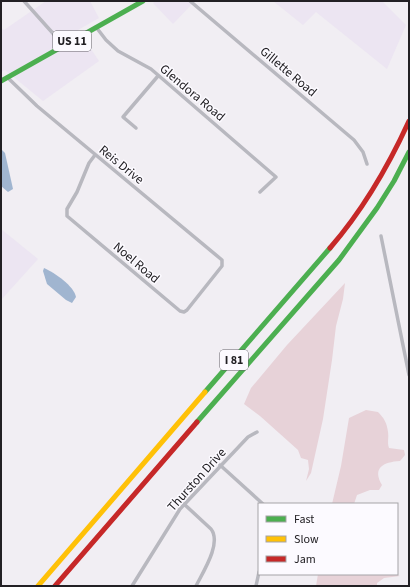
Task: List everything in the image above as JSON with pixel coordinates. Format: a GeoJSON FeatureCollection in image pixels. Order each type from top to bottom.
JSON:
{"type":"FeatureCollection","features":[{"type":"Feature","properties":{"kind":"main road","name":"US 11"},"geometry":{"type":"LineString","coordinates":[[1,81],[143,1]]}},
{"type":"Feature","properties":{"kind":"main road","name":"I 81"},"geometry":{"type":"LineString","coordinates":[[38,586],[359,214],[385,171],[409,121]]}},
{"type":"Feature","properties":{"kind":"main road","name":"I 81"},"geometry":{"type":"LineString","coordinates":[[55,586],[339,260],[379,206],[393,184],[409,152]]}},
{"type":"Feature","properties":{"kind":"street"},"geometry":{"type":"LineString","coordinates":[[24,1],[58,39],[61,47]]}},
{"type":"Feature","properties":{"kind":"street","name":"Gillette Road"},"geometry":{"type":"LineString","coordinates":[[190,1],[354,140],[363,152],[368,164]]}},
{"type":"Feature","properties":{"kind":"street","name":"Glendora Road"},"geometry":{"type":"LineString","coordinates":[[96,27],[106,40],[118,51],[140,63],[158,76],[276,177],[260,192]]}},
{"type":"Feature","properties":{"kind":"street"},"geometry":{"type":"LineString","coordinates":[[136,128],[123,117],[158,76]]}},
{"type":"Feature","properties":{"kind":"street","name":"Reis Drive"},"geometry":{"type":"LineString","coordinates":[[7,77],[37,106],[220,258],[223,263],[222,266],[191,306]]}},
{"type":"Feature","properties":{"kind":"street","name":"Noel Road"},"geometry":{"type":"LineString","coordinates":[[95,155],[89,163],[77,192],[67,210],[67,216],[180,311],[184,312],[191,306]]}},
{"type":"Feature","properties":{"kind":"street"},"geometry":{"type":"LineString","coordinates":[[381,236],[409,375]]}},
{"type":"Feature","properties":{"kind":"street","name":"Thurston Drive"},"geometry":{"type":"LineString","coordinates":[[132,586],[184,504],[248,437],[257,432]]}},
{"type":"Feature","properties":{"kind":"street"},"geometry":{"type":"LineString","coordinates":[[220,465],[262,503]]}},
{"type":"Feature","properties":{"kind":"street"},"geometry":{"type":"LineString","coordinates":[[184,504],[211,529],[214,533],[215,539],[214,547],[196,586]]}},
{"type":"Feature","properties":{"kind":"street"},"geometry":{"type":"LineString","coordinates":[[256,586],[258,575]]}},
{"type":"Feature","properties":{"kind":"shaded area"},"geometry":{"type":"Polygon","coordinates":[[[46,1],[90,1],[99,18],[78,30],[99,61],[43,101],[5,70],[1,72],[1,28],[4,30],[46,1]]]}},
{"type":"Feature","properties":{"kind":"shaded area"},"geometry":{"type":"Polygon","coordinates":[[[156,1],[188,1],[192,4],[173,24],[153,3],[156,1]]]}},
{"type":"Feature","properties":{"kind":"shaded area"},"geometry":{"type":"Polygon","coordinates":[[[273,1],[382,1],[406,25],[387,69],[316,12],[303,25],[273,1]]]}},
{"type":"Feature","properties":{"kind":"shaded area"},"geometry":{"type":"Polygon","coordinates":[[[1,229],[38,259],[1,300],[1,229]]]}},
{"type":"Feature","properties":{"kind":"shaded area"},"geometry":{"type":"Polygon","coordinates":[[[345,283],[343,299],[336,326],[323,419],[311,473],[306,481],[309,469],[308,460],[301,458],[298,450],[260,416],[244,404],[251,388],[287,345],[345,283]]]}},
{"type":"Feature","properties":{"kind":"shaded area"},"geometry":{"type":"Polygon","coordinates":[[[366,410],[378,412],[387,426],[389,448],[404,450],[405,455],[400,461],[389,463],[381,467],[378,474],[382,485],[379,490],[370,490],[357,495],[354,503],[332,503],[341,466],[349,418],[366,410]]]}},
{"type":"Feature","properties":{"kind":"shaded area"},"geometry":{"type":"Polygon","coordinates":[[[318,575],[400,576],[384,578],[377,583],[377,586],[316,586],[318,575]]]}},
{"type":"Feature","properties":{"kind":"water"},"geometry":{"type":"Polygon","coordinates":[[[1,149],[5,153],[13,189],[8,192],[1,186],[1,149]]]}},
{"type":"Feature","properties":{"kind":"water"},"geometry":{"type":"Polygon","coordinates":[[[44,268],[58,276],[72,289],[76,297],[72,303],[66,300],[47,284],[43,271],[44,268]]]}},
{"type":"Feature","properties":{"kind":"traffic: fast"},"geometry":{"type":"LineString","coordinates":[[1,81],[143,1]]}},
{"type":"Feature","properties":{"kind":"traffic: fast"},"geometry":{"type":"LineString","coordinates":[[197,422],[339,260],[377,208],[394,181],[409,152]]}},
{"type":"Feature","properties":{"kind":"traffic: fast"},"geometry":{"type":"LineString","coordinates":[[205,392],[330,248]]}},
{"type":"Feature","properties":{"kind":"traffic: slow"},"geometry":{"type":"LineString","coordinates":[[38,586],[205,392]]}},
{"type":"Feature","properties":{"kind":"traffic: jam"},"geometry":{"type":"LineString","coordinates":[[330,248],[342,234],[374,188],[409,121]]}},
{"type":"Feature","properties":{"kind":"traffic: jam"},"geometry":{"type":"LineString","coordinates":[[55,586],[197,422]]}}]}
